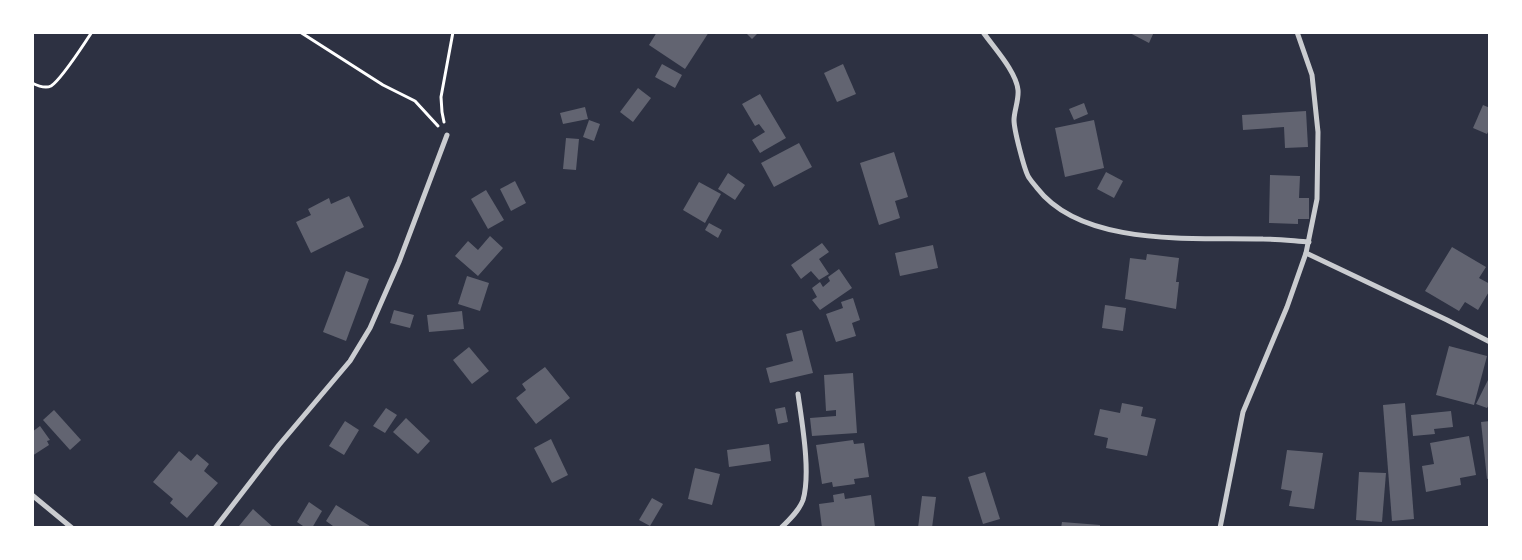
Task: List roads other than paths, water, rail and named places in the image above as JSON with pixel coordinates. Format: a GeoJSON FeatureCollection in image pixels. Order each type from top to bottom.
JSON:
{"type":"FeatureCollection","features":[{"type":"Feature","properties":{"kind":"street"},"geometry":{"type":"LineString","coordinates":[[982,32],[1013,74],[1018,90],[1014,121],[1028,176],[1044,197],[1061,209],[1078,219],[1105,228],[1147,236],[1309,242]]}},
{"type":"Feature","properties":{"kind":"street"},"geometry":{"type":"LineString","coordinates":[[1220,528],[1243,412],[1287,307],[1306,253],[1317,198],[1318,132],[1312,75],[1297,32]]}},
{"type":"Feature","properties":{"kind":"street"},"geometry":{"type":"LineString","coordinates":[[215,528],[279,445],[350,361],[370,328],[399,262],[447,135]]}},
{"type":"Feature","properties":{"kind":"street"},"geometry":{"type":"LineString","coordinates":[[1306,253],[1448,320],[1490,342]]}},
{"type":"Feature","properties":{"kind":"street"},"geometry":{"type":"LineString","coordinates":[[781,528],[793,516],[802,501],[805,481],[805,448],[798,394]]}},
{"type":"Feature","properties":{"kind":"street"},"geometry":{"type":"LineString","coordinates":[[32,495],[72,528]]}}]}
